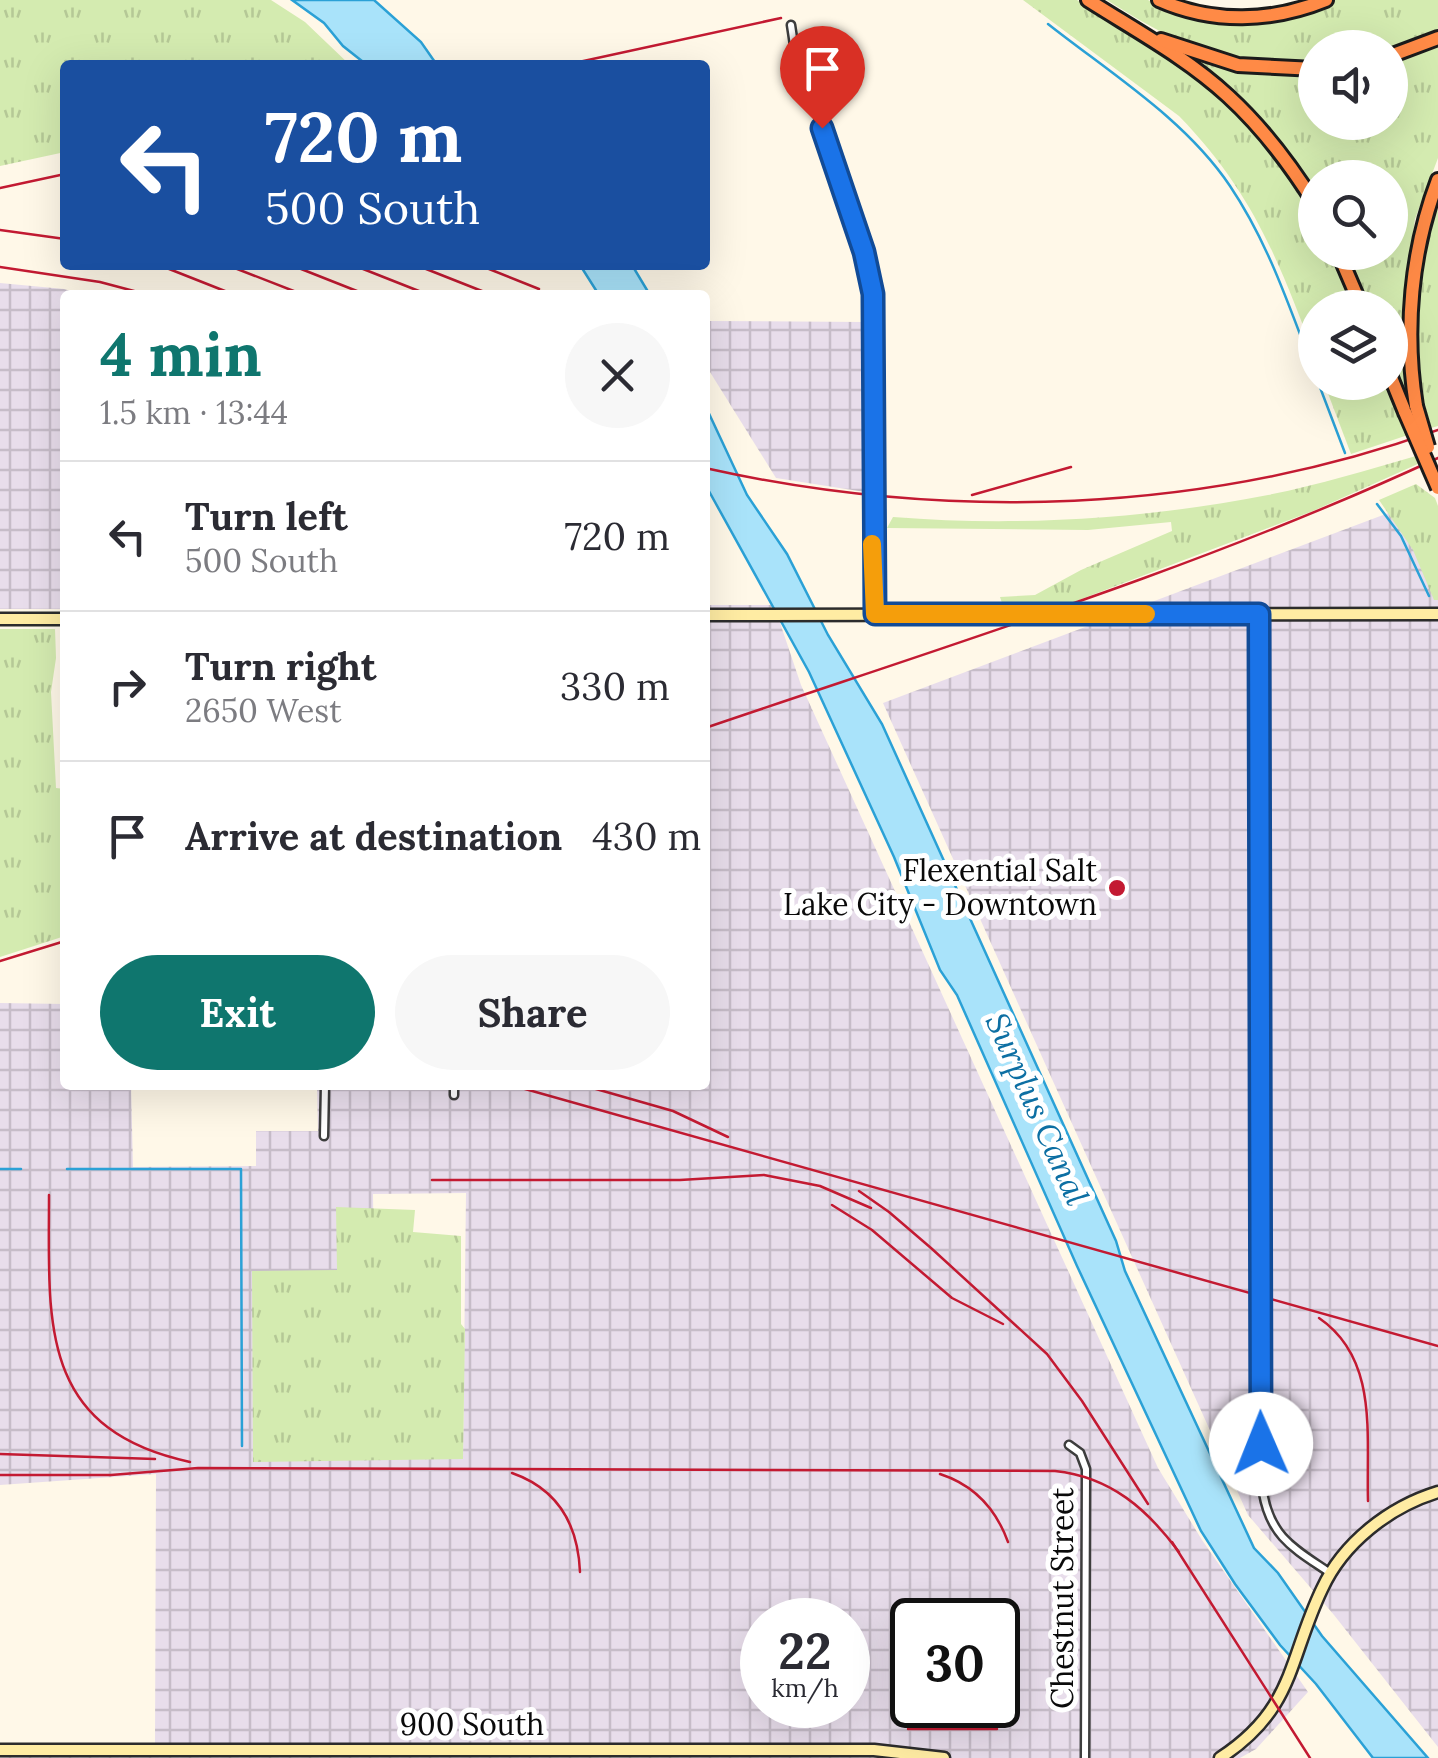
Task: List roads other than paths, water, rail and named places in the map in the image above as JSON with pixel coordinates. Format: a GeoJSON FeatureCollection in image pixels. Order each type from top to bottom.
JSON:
{"type":"FeatureCollection","features":[{"type":"Feature","properties":{"kind":"highway"},"geometry":{"type":"LineString","coordinates":[[1088,0],[1227,95],[1298,178]]}},
{"type":"Feature","properties":{"kind":"highway"},"geometry":{"type":"LineString","coordinates":[[1158,0],[1196,12],[1267,18],[1326,0]]}},
{"type":"Feature","properties":{"kind":"highway"},"geometry":{"type":"LineString","coordinates":[[1118,20],[1208,58],[1263,69],[1298,69]]}},
{"type":"Feature","properties":{"kind":"highway"},"geometry":{"type":"LineString","coordinates":[[1408,49],[1438,38]]}},
{"type":"Feature","properties":{"kind":"highway"},"geometry":{"type":"LineString","coordinates":[[1438,180],[1420,236],[1411,296],[1411,409],[1438,488]]}},
{"type":"Feature","properties":{"kind":"highway"},"geometry":{"type":"LineString","coordinates":[[1405,400],[1438,477]]}},
{"type":"Feature","properties":{"kind":"street"},"geometry":{"type":"LineString","coordinates":[[791,25],[794,46],[864,252],[873,294],[875,614]]}},
{"type":"Feature","properties":{"kind":"street"},"geometry":{"type":"LineString","coordinates":[[710,614],[1438,614]]}},
{"type":"Feature","properties":{"kind":"street"},"geometry":{"type":"LineString","coordinates":[[1259,614],[1263,1494],[1267,1515],[1279,1536],[1330,1573]]}},
{"type":"Feature","properties":{"kind":"street"},"geometry":{"type":"LineString","coordinates":[[0,620],[60,620]]}},
{"type":"Feature","properties":{"kind":"street"},"geometry":{"type":"LineString","coordinates":[[324,1136],[326,1090]]}},
{"type":"Feature","properties":{"kind":"street"},"geometry":{"type":"LineString","coordinates":[[454,1090],[454,1095]]}},
{"type":"Feature","properties":{"kind":"street","name":"Chestnut Street"},"geometry":{"type":"LineString","coordinates":[[1069,1445],[1080,1453],[1086,1469],[1086,1758]]}},
{"type":"Feature","properties":{"kind":"street"},"geometry":{"type":"LineString","coordinates":[[1220,1758],[1258,1726],[1283,1692],[1330,1573],[1372,1526],[1410,1503],[1438,1492]]}},
{"type":"Feature","properties":{"kind":"street","name":"900 South"},"geometry":{"type":"LineString","coordinates":[[0,1750],[802,1754],[890,1751],[944,1758]]}},
{"type":"Feature","properties":{"kind":"water"},"geometry":{"type":"Polygon","coordinates":[[[292,0],[374,0],[421,42],[434,60],[361,60],[324,23],[292,0]]]}},
{"type":"Feature","properties":{"kind":"water"},"geometry":{"type":"Polygon","coordinates":[[[583,270],[635,270],[647,290],[596,290],[583,270]]]}},
{"type":"Feature","properties":{"kind":"water","name":"Surplus Canal"},"geometry":{"type":"Polygon","coordinates":[[[710,416],[747,495],[787,554],[828,635],[882,724],[1116,1241],[1125,1271],[1254,1548],[1278,1573],[1322,1636],[1428,1758],[1373,1758],[1316,1684],[1280,1645],[1201,1531],[1077,1266],[957,995],[940,970],[894,857],[809,672],[710,493],[710,416]]]}},
{"type":"Feature","properties":{"kind":"waterway"},"geometry":{"type":"LineString","coordinates":[[1048,24],[1169,118],[1212,162],[1256,231],[1298,329]]}},
{"type":"Feature","properties":{"kind":"waterway"},"geometry":{"type":"LineString","coordinates":[[1325,400],[1345,453]]}},
{"type":"Feature","properties":{"kind":"waterway"},"geometry":{"type":"LineString","coordinates":[[1377,504],[1401,536],[1429,596]]}},
{"type":"Feature","properties":{"kind":"waterway"},"geometry":{"type":"LineString","coordinates":[[0,1169],[21,1169]]}},
{"type":"Feature","properties":{"kind":"waterway"},"geometry":{"type":"LineString","coordinates":[[67,1169],[241,1169],[242,1446]]}},
{"type":"Feature","properties":{"kind":"railway"},"geometry":{"type":"LineString","coordinates":[[588,60],[781,18]]}},
{"type":"Feature","properties":{"kind":"railway"},"geometry":{"type":"LineString","coordinates":[[0,188],[60,175]]}},
{"type":"Feature","properties":{"kind":"railway"},"geometry":{"type":"LineString","coordinates":[[0,230],[60,238]]}},
{"type":"Feature","properties":{"kind":"railway"},"geometry":{"type":"LineString","coordinates":[[0,267],[130,290]]}},
{"type":"Feature","properties":{"kind":"railway"},"geometry":{"type":"LineString","coordinates":[[172,270],[222,290]]}},
{"type":"Feature","properties":{"kind":"railway"},"geometry":{"type":"LineString","coordinates":[[240,270],[291,290]]}},
{"type":"Feature","properties":{"kind":"railway"},"geometry":{"type":"LineString","coordinates":[[304,270],[354,290]]}},
{"type":"Feature","properties":{"kind":"railway"},"geometry":{"type":"LineString","coordinates":[[366,270],[416,290]]}},
{"type":"Feature","properties":{"kind":"railway"},"geometry":{"type":"LineString","coordinates":[[429,270],[479,290]]}},
{"type":"Feature","properties":{"kind":"railway"},"geometry":{"type":"LineString","coordinates":[[492,270],[539,289]]}},
{"type":"Feature","properties":{"kind":"railway"},"geometry":{"type":"LineString","coordinates":[[710,469],[889,497],[981,502],[1074,501],[1167,493],[1258,479],[1349,458],[1438,430]]}},
{"type":"Feature","properties":{"kind":"railway"},"geometry":{"type":"LineString","coordinates":[[710,726],[1167,570],[1438,458]]}},
{"type":"Feature","properties":{"kind":"railway"},"geometry":{"type":"LineString","coordinates":[[972,495],[1071,467]]}},
{"type":"Feature","properties":{"kind":"railway"},"geometry":{"type":"LineString","coordinates":[[0,961],[60,943]]}},
{"type":"Feature","properties":{"kind":"railway"},"geometry":{"type":"LineString","coordinates":[[529,1090],[1438,1346]]}},
{"type":"Feature","properties":{"kind":"railway"},"geometry":{"type":"LineString","coordinates":[[600,1090],[673,1111],[728,1137]]}},
{"type":"Feature","properties":{"kind":"railway"},"geometry":{"type":"LineString","coordinates":[[432,1180],[680,1180],[764,1175],[820,1186],[871,1208]]}},
{"type":"Feature","properties":{"kind":"railway"},"geometry":{"type":"LineString","coordinates":[[859,1191],[931,1248],[1047,1354],[1148,1504]]}},
{"type":"Feature","properties":{"kind":"railway"},"geometry":{"type":"LineString","coordinates":[[49,1195],[53,1326],[62,1363],[78,1396],[103,1424],[140,1446],[190,1462]]}},
{"type":"Feature","properties":{"kind":"railway"},"geometry":{"type":"LineString","coordinates":[[832,1205],[872,1230],[952,1298],[1003,1324]]}},
{"type":"Feature","properties":{"kind":"railway"},"geometry":{"type":"LineString","coordinates":[[1319,1318],[1352,1355],[1360,1377],[1367,1425],[1368,1501]]}},
{"type":"Feature","properties":{"kind":"railway"},"geometry":{"type":"LineString","coordinates":[[0,1454],[155,1459]]}},
{"type":"Feature","properties":{"kind":"railway"},"geometry":{"type":"LineString","coordinates":[[0,1475],[111,1475],[198,1468],[1055,1471],[1094,1480],[1126,1498],[1154,1522],[1179,1552]]}},
{"type":"Feature","properties":{"kind":"railway"},"geometry":{"type":"LineString","coordinates":[[512,1473],[542,1489],[562,1511],[575,1539],[580,1572]]}},
{"type":"Feature","properties":{"kind":"railway"},"geometry":{"type":"LineString","coordinates":[[940,1474],[982,1500],[1008,1542]]}},
{"type":"Feature","properties":{"kind":"railway"},"geometry":{"type":"LineString","coordinates":[[1172,1542],[1310,1758]]}},
{"type":"Feature","properties":{"kind":"railway"},"geometry":{"type":"LineString","coordinates":[[908,1729],[997,1729]]}},
{"type":"Feature","properties":{"kind":"place","name":"Flexential Salt Lake City - Downtown"},"geometry":{"type":"Point","coordinates":[1117,888]}}]}
